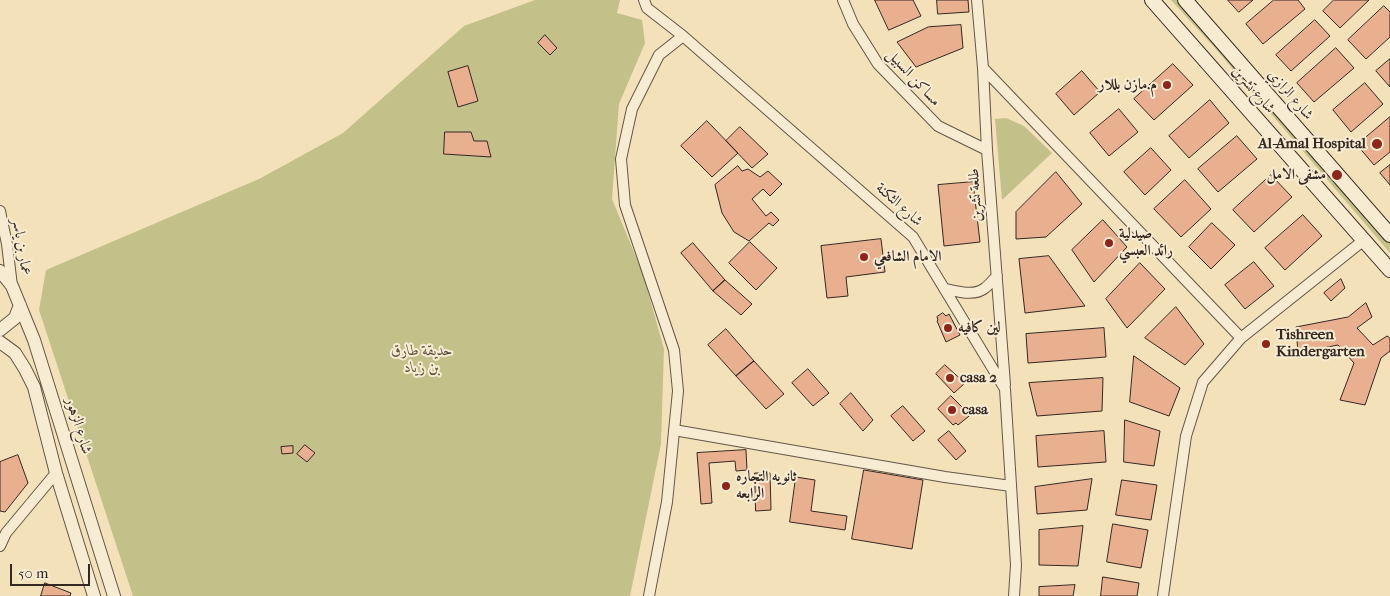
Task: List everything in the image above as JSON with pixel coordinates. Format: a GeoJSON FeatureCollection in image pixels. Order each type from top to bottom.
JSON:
{"type":"FeatureCollection","features":[{"type":"Feature","properties":{"kind":"main road","name":"شارع تشرين"},"geometry":{"type":"LineString","coordinates":[[1152,0],[1390,270]]}},
{"type":"Feature","properties":{"kind":"main road","name":"شارع الرازي"},"geometry":{"type":"LineString","coordinates":[[1185,0],[1390,235]]}},
{"type":"Feature","properties":{"kind":"street","name":"شارع الثكنة"},"geometry":{"type":"LineString","coordinates":[[644,0],[647,8],[684,36],[913,237],[1005,388],[1016,565],[1014,596]]}},
{"type":"Feature","properties":{"kind":"street","name":"مساكن السبيل"},"geometry":{"type":"LineString","coordinates":[[843,0],[853,24],[878,64],[938,126],[987,150]]}},
{"type":"Feature","properties":{"kind":"street","name":"طلعة تشرين"},"geometry":{"type":"LineString","coordinates":[[977,0],[1005,388]]}},
{"type":"Feature","properties":{"kind":"street"},"geometry":{"type":"LineString","coordinates":[[649,596],[667,502],[678,391],[674,350],[625,205],[620,159],[632,109],[659,55],[684,36]]}},
{"type":"Feature","properties":{"kind":"street"},"geometry":{"type":"LineString","coordinates":[[983,68],[1242,338]]}},
{"type":"Feature","properties":{"kind":"street","name":"عمار بن ياسر"},"geometry":{"type":"LineString","coordinates":[[0,212],[7,244],[12,286]]}},
{"type":"Feature","properties":{"kind":"street"},"geometry":{"type":"LineString","coordinates":[[1163,596],[1186,436],[1203,382],[1242,338],[1364,240]]}},
{"type":"Feature","properties":{"kind":"street","name":"شارع الزهور"},"geometry":{"type":"LineString","coordinates":[[0,271],[12,286],[34,340],[114,596]]}},
{"type":"Feature","properties":{"kind":"street"},"geometry":{"type":"LineString","coordinates":[[945,289],[975,293],[984,289],[997,276]]}},
{"type":"Feature","properties":{"kind":"street"},"geometry":{"type":"LineString","coordinates":[[0,330],[15,318],[20,305]]}},
{"type":"Feature","properties":{"kind":"street","name":"شارع الزهور"},"geometry":{"type":"LineString","coordinates":[[0,342],[15,353],[34,387],[56,473],[94,596]]}},
{"type":"Feature","properties":{"kind":"street"},"geometry":{"type":"LineString","coordinates":[[674,430],[945,477],[1011,486]]}},
{"type":"Feature","properties":{"kind":"street"},"geometry":{"type":"LineString","coordinates":[[0,546],[3,532],[56,473]]}},
{"type":"Feature","properties":{"kind":"green space","name":"حديقة طارق بن زياد"},"geometry":{"type":"Polygon","coordinates":[[[535,0],[620,0],[617,13],[642,20],[645,43],[619,104],[612,199],[643,274],[664,349],[661,444],[630,596],[133,596],[39,310],[46,270],[259,179],[343,133],[464,26],[535,0]]]}},
{"type":"Feature","properties":{"kind":"green space"},"geometry":{"type":"Polygon","coordinates":[[[1171,0],[1179,0],[1390,242],[1390,253],[1214,47],[1171,0]]]}},
{"type":"Feature","properties":{"kind":"green space"},"geometry":{"type":"Polygon","coordinates":[[[1006,118],[1024,126],[1052,153],[1002,200],[995,119],[1006,118]]]}},
{"type":"Feature","properties":{"kind":"building"},"geometry":{"type":"Polygon","coordinates":[[[875,0],[913,0],[921,16],[889,30],[875,0]]]}},
{"type":"Feature","properties":{"kind":"building"},"geometry":{"type":"Polygon","coordinates":[[[937,0],[968,0],[969,12],[938,14],[937,0]]]}},
{"type":"Feature","properties":{"kind":"building"},"geometry":{"type":"Polygon","coordinates":[[[1228,0],[1253,0],[1239,12],[1228,0]]]}},
{"type":"Feature","properties":{"kind":"building"},"geometry":{"type":"Polygon","coordinates":[[[1274,0],[1298,0],[1305,9],[1263,44],[1246,24],[1274,0]]]}},
{"type":"Feature","properties":{"kind":"building"},"geometry":{"type":"Polygon","coordinates":[[[1334,0],[1369,0],[1340,28],[1323,11],[1334,0]]]}},
{"type":"Feature","properties":{"kind":"building"},"geometry":{"type":"Polygon","coordinates":[[[1384,6],[1390,12],[1390,37],[1366,59],[1348,40],[1384,6]]]}},
{"type":"Feature","properties":{"kind":"building"},"geometry":{"type":"Polygon","coordinates":[[[1315,20],[1330,36],[1291,71],[1276,55],[1315,20]]]}},
{"type":"Feature","properties":{"kind":"building"},"geometry":{"type":"Polygon","coordinates":[[[961,25],[963,48],[916,67],[897,42],[928,27],[961,25]]]}},
{"type":"Feature","properties":{"kind":"building"},"geometry":{"type":"Polygon","coordinates":[[[545,35],[557,48],[550,55],[538,43],[545,35]]]}},
{"type":"Feature","properties":{"kind":"building"},"geometry":{"type":"Polygon","coordinates":[[[1336,48],[1354,68],[1314,102],[1297,83],[1336,48]]]}},
{"type":"Feature","properties":{"kind":"building"},"geometry":{"type":"Polygon","coordinates":[[[1390,59],[1390,87],[1376,71],[1390,59]]]}},
{"type":"Feature","properties":{"kind":"building"},"geometry":{"type":"Polygon","coordinates":[[[1173,64],[1193,85],[1154,120],[1134,99],[1173,64]]]}},
{"type":"Feature","properties":{"kind":"building"},"geometry":{"type":"Polygon","coordinates":[[[468,66],[478,101],[458,107],[448,72],[468,66]]]}},
{"type":"Feature","properties":{"kind":"building"},"geometry":{"type":"Polygon","coordinates":[[[1082,71],[1100,92],[1074,115],[1056,94],[1082,71]]]}},
{"type":"Feature","properties":{"kind":"building"},"geometry":{"type":"Polygon","coordinates":[[[1365,83],[1383,104],[1351,132],[1333,110],[1365,83]]]}},
{"type":"Feature","properties":{"kind":"building"},"geometry":{"type":"Polygon","coordinates":[[[1210,100],[1229,123],[1189,158],[1169,136],[1210,100]]]}},
{"type":"Feature","properties":{"kind":"building"},"geometry":{"type":"Polygon","coordinates":[[[1119,109],[1138,132],[1109,156],[1090,133],[1119,109]]]}},
{"type":"Feature","properties":{"kind":"building"},"geometry":{"type":"Polygon","coordinates":[[[1390,117],[1390,152],[1374,165],[1357,145],[1390,117]]]}},
{"type":"Feature","properties":{"kind":"building"},"geometry":{"type":"Polygon","coordinates":[[[707,121],[738,153],[712,177],[681,146],[707,121]]]}},
{"type":"Feature","properties":{"kind":"building"},"geometry":{"type":"Polygon","coordinates":[[[740,127],[768,154],[752,168],[726,141],[740,127]]]}},
{"type":"Feature","properties":{"kind":"building"},"geometry":{"type":"Polygon","coordinates":[[[445,132],[471,132],[474,141],[487,141],[491,157],[444,154],[445,132]]]}},
{"type":"Feature","properties":{"kind":"building"},"geometry":{"type":"Polygon","coordinates":[[[1237,136],[1257,159],[1218,192],[1198,169],[1237,136]]]}},
{"type":"Feature","properties":{"kind":"building"},"geometry":{"type":"Polygon","coordinates":[[[1151,148],[1171,170],[1145,195],[1124,172],[1151,148]]]}},
{"type":"Feature","properties":{"kind":"building"},"geometry":{"type":"Polygon","coordinates":[[[1390,165],[1390,185],[1380,173],[1390,165]]]}},
{"type":"Feature","properties":{"kind":"building"},"geometry":{"type":"Polygon","coordinates":[[[738,166],[742,171],[748,169],[760,177],[768,171],[782,184],[770,196],[763,189],[752,199],[766,216],[771,212],[779,220],[773,226],[769,223],[749,241],[734,232],[722,213],[715,185],[738,166]]]}},
{"type":"Feature","properties":{"kind":"building"},"geometry":{"type":"Polygon","coordinates":[[[1056,172],[1082,204],[1046,237],[1016,239],[1016,212],[1056,172]]]}},
{"type":"Feature","properties":{"kind":"building"},"geometry":{"type":"Polygon","coordinates":[[[1271,175],[1292,197],[1254,232],[1233,210],[1271,175]]]}},
{"type":"Feature","properties":{"kind":"building"},"geometry":{"type":"Polygon","coordinates":[[[1185,180],[1211,209],[1181,237],[1154,209],[1185,180]]]}},
{"type":"Feature","properties":{"kind":"building"},"geometry":{"type":"Polygon","coordinates":[[[973,182],[980,242],[944,246],[938,185],[973,182]]]}},
{"type":"Feature","properties":{"kind":"building"},"geometry":{"type":"Polygon","coordinates":[[[1303,215],[1322,236],[1285,270],[1265,248],[1303,215]]]}},
{"type":"Feature","properties":{"kind":"building"},"geometry":{"type":"Polygon","coordinates":[[[1103,220],[1127,247],[1094,282],[1072,250],[1103,220]]]}},
{"type":"Feature","properties":{"kind":"building"},"geometry":{"type":"Polygon","coordinates":[[[1212,223],[1235,245],[1211,269],[1189,247],[1212,223]]]}},
{"type":"Feature","properties":{"kind":"building"},"geometry":{"type":"Polygon","coordinates":[[[881,239],[885,272],[846,277],[848,296],[827,298],[821,246],[881,239]]]}},
{"type":"Feature","properties":{"kind":"building"},"geometry":{"type":"Polygon","coordinates":[[[750,242],[777,268],[756,290],[729,263],[750,242]]]}},
{"type":"Feature","properties":{"kind":"building"},"geometry":{"type":"Polygon","coordinates":[[[693,243],[725,280],[713,291],[681,253],[693,243]]]}},
{"type":"Feature","properties":{"kind":"building"},"geometry":{"type":"Polygon","coordinates":[[[1049,256],[1085,306],[1025,313],[1019,259],[1049,256]]]}},
{"type":"Feature","properties":{"kind":"building"},"geometry":{"type":"Polygon","coordinates":[[[1254,262],[1274,286],[1245,309],[1225,285],[1254,262]]]}},
{"type":"Feature","properties":{"kind":"building"},"geometry":{"type":"Polygon","coordinates":[[[1140,263],[1165,289],[1127,328],[1106,299],[1140,263]]]}},
{"type":"Feature","properties":{"kind":"building"},"geometry":{"type":"Polygon","coordinates":[[[1341,279],[1345,288],[1331,301],[1324,293],[1341,279]]]}},
{"type":"Feature","properties":{"kind":"building"},"geometry":{"type":"Polygon","coordinates":[[[725,280],[752,304],[741,315],[713,291],[725,280]]]}},
{"type":"Feature","properties":{"kind":"building"},"geometry":{"type":"Polygon","coordinates":[[[1366,303],[1372,317],[1357,328],[1373,345],[1387,336],[1390,338],[1390,351],[1381,358],[1365,405],[1340,400],[1354,363],[1338,345],[1298,353],[1296,327],[1348,317],[1366,303]]]}},
{"type":"Feature","properties":{"kind":"building"},"geometry":{"type":"Polygon","coordinates":[[[1176,307],[1204,344],[1185,365],[1145,338],[1176,307]]]}},
{"type":"Feature","properties":{"kind":"building","name":"لين كافيه"},"geometry":{"type":"Polygon","coordinates":[[[943,313],[946,316],[949,314],[960,335],[946,342],[937,321],[937,317],[943,313]]]}},
{"type":"Feature","properties":{"kind":"building"},"geometry":{"type":"Polygon","coordinates":[[[1104,328],[1106,357],[1028,363],[1026,334],[1104,328]]]}},
{"type":"Feature","properties":{"kind":"building"},"geometry":{"type":"Polygon","coordinates":[[[726,329],[754,361],[736,376],[708,345],[726,329]]]}},
{"type":"Feature","properties":{"kind":"building"},"geometry":{"type":"Polygon","coordinates":[[[1134,356],[1180,388],[1169,416],[1130,402],[1134,356]]]}},
{"type":"Feature","properties":{"kind":"building"},"geometry":{"type":"Polygon","coordinates":[[[754,361],[784,394],[766,409],[736,376],[754,361]]]}},
{"type":"Feature","properties":{"kind":"building","name":"casa 2"},"geometry":{"type":"Polygon","coordinates":[[[945,365],[965,383],[954,393],[936,374],[945,365]]]}},
{"type":"Feature","properties":{"kind":"building"},"geometry":{"type":"Polygon","coordinates":[[[808,369],[829,393],[813,406],[792,383],[808,369]]]}},
{"type":"Feature","properties":{"kind":"building"},"geometry":{"type":"Polygon","coordinates":[[[1103,378],[1102,411],[1037,416],[1029,383],[1103,378]]]}},
{"type":"Feature","properties":{"kind":"building"},"geometry":{"type":"Polygon","coordinates":[[[851,393],[873,420],[863,431],[840,404],[851,393]]]}},
{"type":"Feature","properties":{"kind":"building","name":"casa"},"geometry":{"type":"Polygon","coordinates":[[[951,396],[966,411],[969,408],[974,412],[958,425],[956,423],[953,425],[938,409],[951,396]]]}},
{"type":"Feature","properties":{"kind":"building"},"geometry":{"type":"Polygon","coordinates":[[[903,406],[925,431],[913,441],[891,416],[903,406]]]}},
{"type":"Feature","properties":{"kind":"building"},"geometry":{"type":"Polygon","coordinates":[[[1125,420],[1160,431],[1154,466],[1124,462],[1125,420]]]}},
{"type":"Feature","properties":{"kind":"building"},"geometry":{"type":"Polygon","coordinates":[[[949,431],[966,451],[956,460],[938,440],[949,431]]]}},
{"type":"Feature","properties":{"kind":"building"},"geometry":{"type":"Polygon","coordinates":[[[1104,431],[1106,462],[1038,467],[1036,436],[1104,431]]]}},
{"type":"Feature","properties":{"kind":"building"},"geometry":{"type":"Polygon","coordinates":[[[305,445],[315,453],[307,462],[297,454],[305,445]]]}},
{"type":"Feature","properties":{"kind":"building"},"geometry":{"type":"Polygon","coordinates":[[[293,446],[293,453],[282,454],[281,447],[293,446]]]}},
{"type":"Feature","properties":{"kind":"building"},"geometry":{"type":"Polygon","coordinates":[[[746,450],[747,470],[736,471],[735,461],[709,463],[712,503],[701,504],[697,453],[746,450]]]}},
{"type":"Feature","properties":{"kind":"building"},"geometry":{"type":"Polygon","coordinates":[[[18,455],[28,483],[5,512],[0,511],[0,462],[18,455]]]}},
{"type":"Feature","properties":{"kind":"building"},"geometry":{"type":"Polygon","coordinates":[[[864,470],[923,480],[912,549],[852,539],[864,470]]]}},
{"type":"Feature","properties":{"kind":"building"},"geometry":{"type":"Polygon","coordinates":[[[755,473],[770,473],[771,510],[756,511],[755,473]]]}},
{"type":"Feature","properties":{"kind":"building"},"geometry":{"type":"Polygon","coordinates":[[[796,477],[815,480],[811,511],[847,516],[845,530],[790,522],[796,477]]]}},
{"type":"Feature","properties":{"kind":"building"},"geometry":{"type":"Polygon","coordinates":[[[1092,479],[1087,510],[1037,514],[1035,487],[1092,479]]]}},
{"type":"Feature","properties":{"kind":"building"},"geometry":{"type":"Polygon","coordinates":[[[1122,480],[1157,485],[1151,520],[1116,515],[1122,480]]]}},
{"type":"Feature","properties":{"kind":"building"},"geometry":{"type":"Polygon","coordinates":[[[1113,524],[1148,530],[1141,568],[1107,562],[1113,524]]]}},
{"type":"Feature","properties":{"kind":"building"},"geometry":{"type":"Polygon","coordinates":[[[1083,526],[1078,566],[1039,565],[1039,530],[1083,526]]]}},
{"type":"Feature","properties":{"kind":"building"},"geometry":{"type":"Polygon","coordinates":[[[1103,577],[1139,583],[1137,596],[1101,596],[1103,577]]]}},
{"type":"Feature","properties":{"kind":"building"},"geometry":{"type":"Polygon","coordinates":[[[45,583],[71,593],[70,596],[41,596],[45,583]]]}},
{"type":"Feature","properties":{"kind":"building"},"geometry":{"type":"Polygon","coordinates":[[[1075,585],[1073,596],[1039,596],[1039,587],[1075,585]]]}},
{"type":"Feature","properties":{"kind":"place","name":"م.مازن بللار"},"geometry":{"type":"Point","coordinates":[1167,85]}},
{"type":"Feature","properties":{"kind":"place","name":"Al-Amal Hospital"},"geometry":{"type":"Point","coordinates":[1377,144]}},
{"type":"Feature","properties":{"kind":"place","name":"مشفى الامل"},"geometry":{"type":"Point","coordinates":[1337,175]}},
{"type":"Feature","properties":{"kind":"place","name":"صيدلية رائد العبسي"},"geometry":{"type":"Point","coordinates":[1109,243]}},
{"type":"Feature","properties":{"kind":"place","name":"الامام الشافعي"},"geometry":{"type":"Point","coordinates":[864,257]}},
{"type":"Feature","properties":{"kind":"place","name":"لين كافيه"},"geometry":{"type":"Point","coordinates":[948,328]}},
{"type":"Feature","properties":{"kind":"place","name":"Tishreen Kindergarten"},"geometry":{"type":"Point","coordinates":[1266,344]}},
{"type":"Feature","properties":{"kind":"place","name":"casa 2"},"geometry":{"type":"Point","coordinates":[950,378]}},
{"type":"Feature","properties":{"kind":"place","name":"casa"},"geometry":{"type":"Point","coordinates":[952,410]}},
{"type":"Feature","properties":{"kind":"place","name":"ثانويه التجاره الرابعه"},"geometry":{"type":"Point","coordinates":[726,486]}}]}
